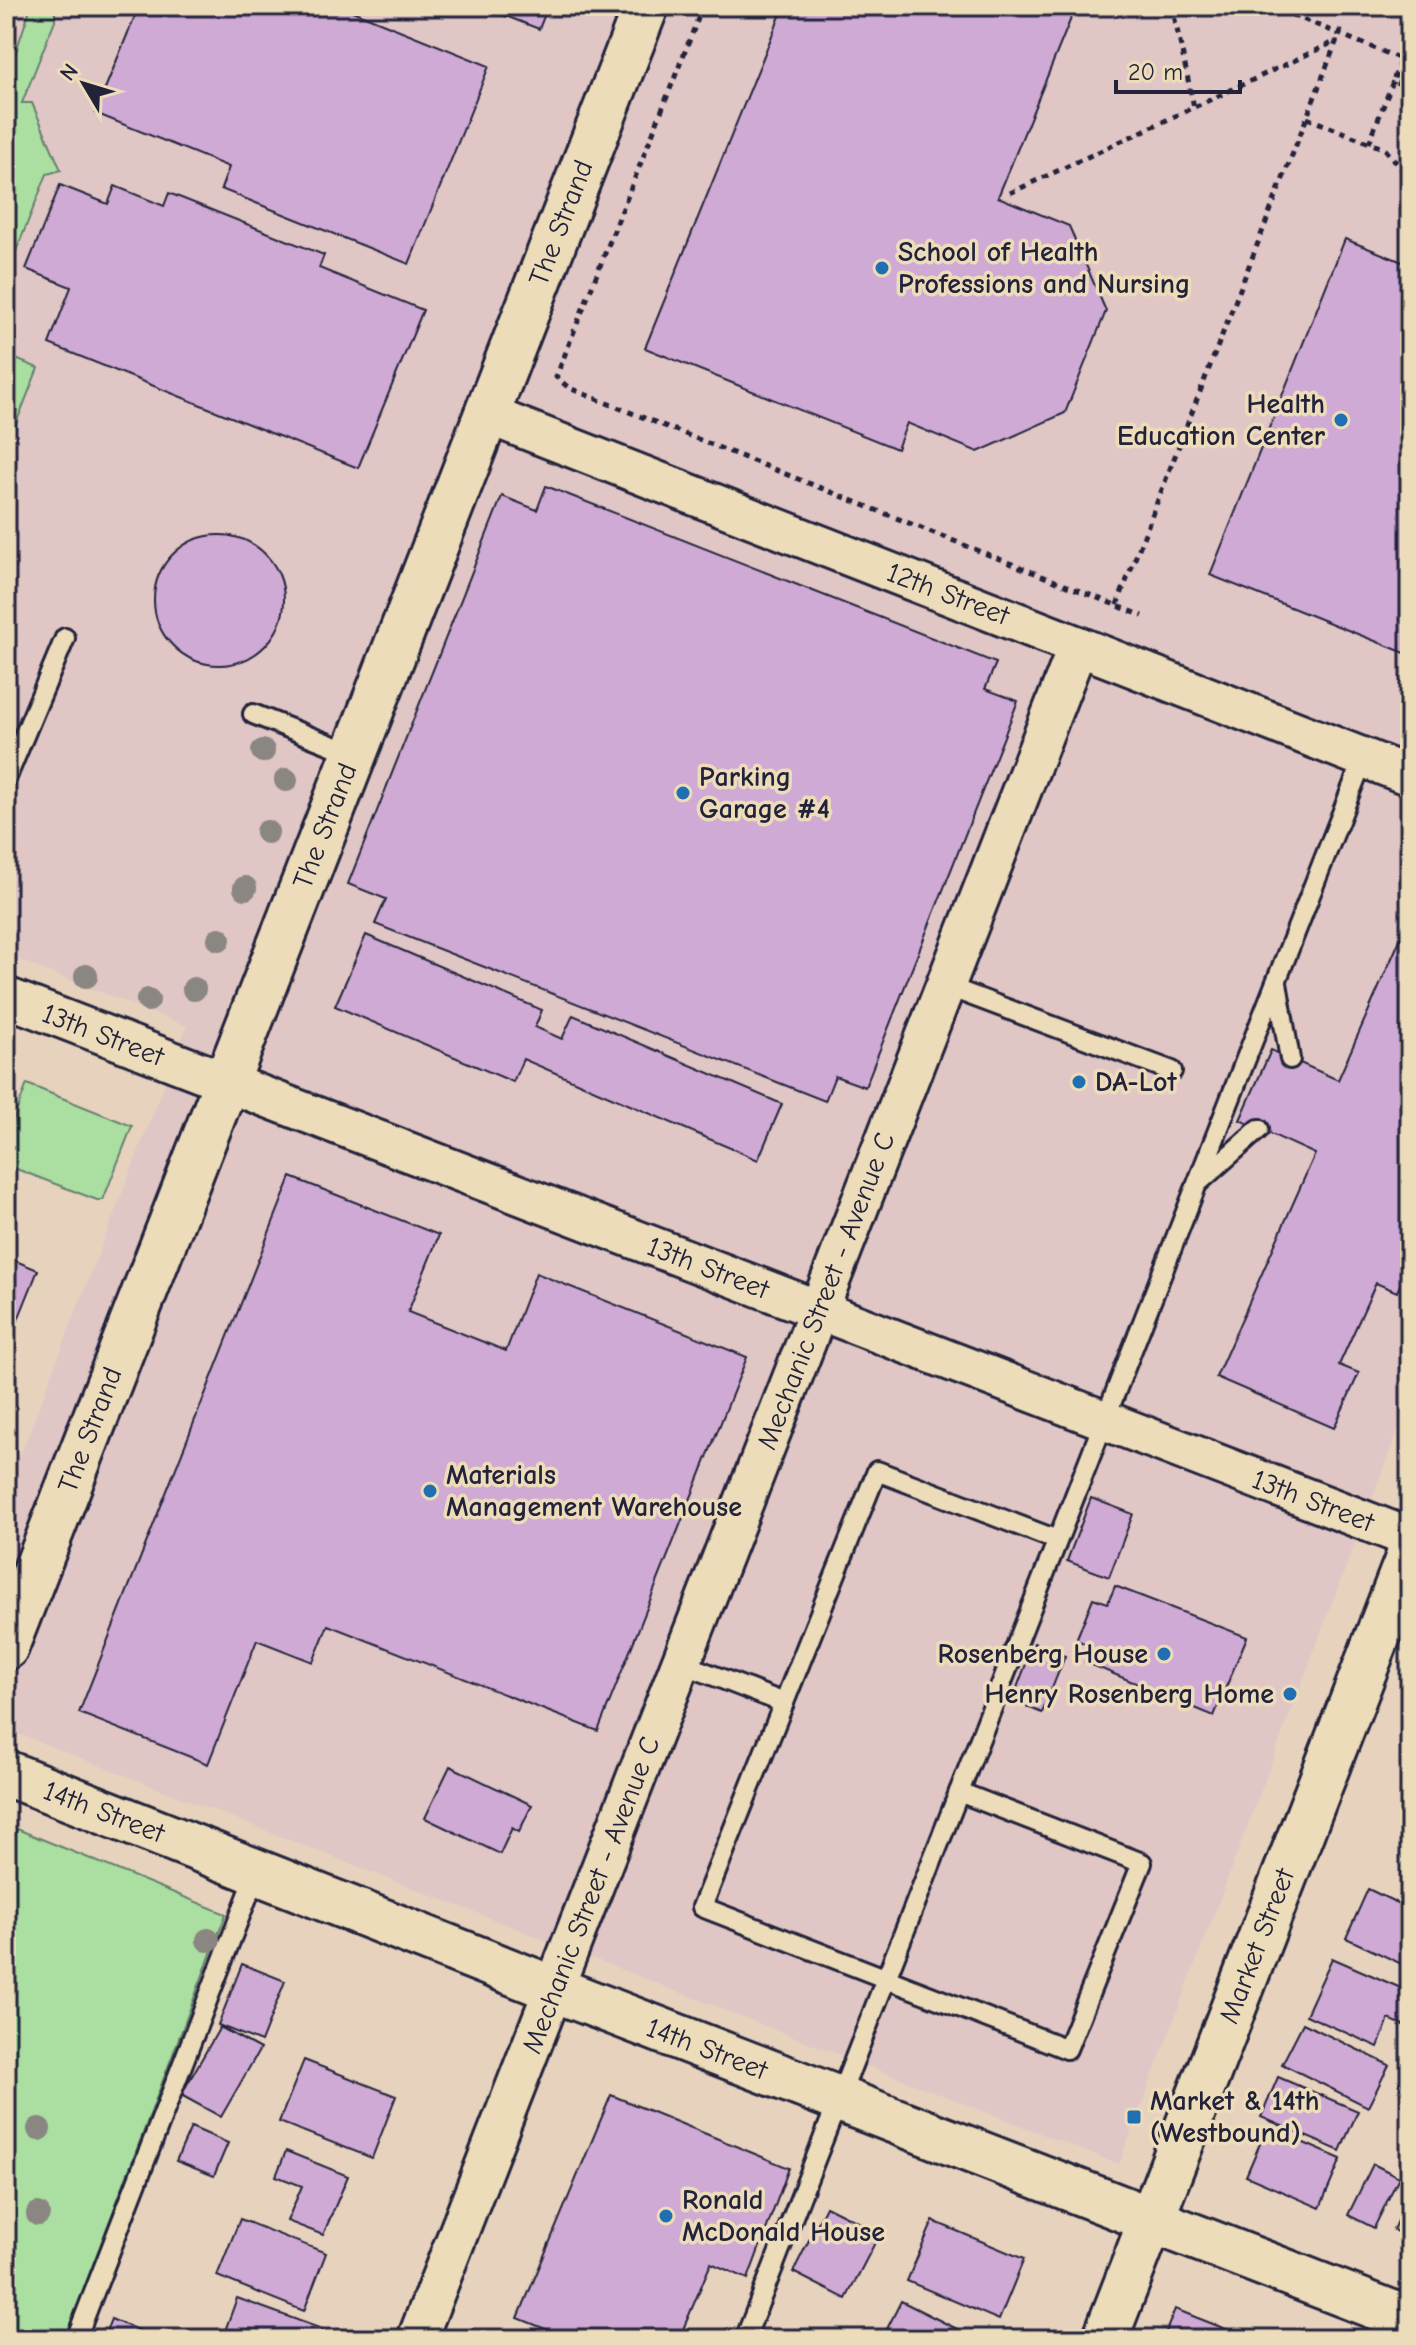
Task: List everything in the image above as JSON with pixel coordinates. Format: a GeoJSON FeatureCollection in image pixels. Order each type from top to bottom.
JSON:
{"type":"FeatureCollection","features":[{"type":"Feature","properties":{"kind":"main road","name":"The Strand"},"geometry":{"type":"LineString","coordinates":[[6,1647],[646,6]]}},
{"type":"Feature","properties":{"kind":"main road","name":"Market Street"},"geometry":{"type":"LineString","coordinates":[[1105,2339],[1410,1553]]}},
{"type":"Feature","properties":{"kind":"main road","name":"14th Street"},"geometry":{"type":"LineString","coordinates":[[6,1773],[1410,2320]]}},
{"type":"Feature","properties":{"kind":"street","name":"12th Street"},"geometry":{"type":"LineString","coordinates":[[486,414],[1410,776]]}},
{"type":"Feature","properties":{"kind":"street","name":"Mechanic Street - Avenue C"},"geometry":{"type":"LineString","coordinates":[[417,2339],[1078,646]]}},
{"type":"Feature","properties":{"kind":"street","name":"13th Street"},"geometry":{"type":"LineString","coordinates":[[6,997],[1410,1538]]}},
{"type":"Feature","properties":{"kind":"lane"},"geometry":{"type":"LineString","coordinates":[[6,779],[65,638]]}},
{"type":"Feature","properties":{"kind":"lane"},"geometry":{"type":"LineString","coordinates":[[253,714],[354,754]]}},
{"type":"Feature","properties":{"kind":"lane"},"geometry":{"type":"LineString","coordinates":[[745,2339],[1364,757]]}},
{"type":"Feature","properties":{"kind":"lane"},"geometry":{"type":"LineString","coordinates":[[1277,979],[1290,1059]]}},
{"type":"Feature","properties":{"kind":"lane"},"geometry":{"type":"LineString","coordinates":[[946,986],[1172,1071]]}},
{"type":"Feature","properties":{"kind":"lane"},"geometry":{"type":"LineString","coordinates":[[1197,1184],[1259,1129]]}},
{"type":"Feature","properties":{"kind":"lane"},"geometry":{"type":"LineString","coordinates":[[959,1792],[1142,1863],[1067,2049],[702,1907],[877,1471],[1057,1540]]}},
{"type":"Feature","properties":{"kind":"lane"},"geometry":{"type":"LineString","coordinates":[[681,1663],[784,1703]]}},
{"type":"Feature","properties":{"kind":"lane"},"geometry":{"type":"LineString","coordinates":[[76,2339],[257,1872]]}},
{"type":"Feature","properties":{"kind":"path"},"geometry":{"type":"LineString","coordinates":[[703,6],[556,377],[569,388],[1143,616]]}},
{"type":"Feature","properties":{"kind":"path"},"geometry":{"type":"LineString","coordinates":[[1172,6],[1194,107]]}},
{"type":"Feature","properties":{"kind":"path"},"geometry":{"type":"LineString","coordinates":[[1270,6],[1338,38],[1401,59],[1369,143]]}},
{"type":"Feature","properties":{"kind":"path"},"geometry":{"type":"LineString","coordinates":[[1117,605],[1342,27]]}},
{"type":"Feature","properties":{"kind":"path"},"geometry":{"type":"LineString","coordinates":[[1010,193],[1338,38]]}},
{"type":"Feature","properties":{"kind":"path"},"geometry":{"type":"LineString","coordinates":[[1393,81],[1410,88]]}},
{"type":"Feature","properties":{"kind":"path"},"geometry":{"type":"LineString","coordinates":[[1307,118],[1385,149],[1410,179]]}},
{"type":"Feature","properties":{"kind":"shaded area"},"geometry":{"type":"Polygon","coordinates":[[[17,6],[1410,6],[1410,1398],[1119,2164],[6,1729],[6,1492],[187,1026],[6,955],[6,43],[17,6]]]}},
{"type":"Feature","properties":{"kind":"green space"},"geometry":{"type":"Polygon","coordinates":[[[31,6],[55,6],[55,20],[22,103],[32,103],[61,170],[47,174],[6,276],[6,82],[31,6]]]}},
{"type":"Feature","properties":{"kind":"green space"},"geometry":{"type":"Polygon","coordinates":[[[6,355],[38,368],[6,449],[6,355]]]}},
{"type":"Feature","properties":{"kind":"green space"},"geometry":{"type":"Polygon","coordinates":[[[27,1084],[132,1126],[103,1200],[6,1165],[6,1139],[27,1084]]]}},
{"type":"Feature","properties":{"kind":"green space"},"geometry":{"type":"Polygon","coordinates":[[[17,1829],[226,1914],[65,2339],[6,2339],[6,1853],[17,1829]]]}},
{"type":"Feature","properties":{"kind":"building"},"geometry":{"type":"Polygon","coordinates":[[[139,6],[340,6],[489,66],[409,264],[221,189],[229,167],[95,113],[139,6]]]}},
{"type":"Feature","properties":{"kind":"building"},"geometry":{"type":"Polygon","coordinates":[[[480,6],[548,6],[539,29],[480,6]]]}},
{"type":"Feature","properties":{"kind":"building","name":"School of Health Professions and Nursing"},"geometry":{"type":"Polygon","coordinates":[[[784,6],[1076,6],[998,197],[1069,226],[1106,311],[1065,413],[978,452],[907,423],[897,449],[645,348],[784,6]]]}},
{"type":"Feature","properties":{"kind":"building"},"geometry":{"type":"Polygon","coordinates":[[[60,185],[108,204],[115,186],[164,206],[169,193],[324,255],[319,268],[423,310],[358,468],[49,344],[71,287],[26,269],[60,185]]]}},
{"type":"Feature","properties":{"kind":"building","name":"Health Education Center"},"geometry":{"type":"Polygon","coordinates":[[[1345,239],[1410,265],[1410,655],[1210,575],[1345,239]]]}},
{"type":"Feature","properties":{"kind":"building","name":"Parking Garage #4"},"geometry":{"type":"Polygon","coordinates":[[[546,486],[996,663],[985,689],[1018,701],[865,1087],[835,1076],[825,1101],[375,924],[386,899],[348,884],[502,496],[537,510],[546,486]]]}},
{"type":"Feature","properties":{"kind":"building"},"geometry":{"type":"Polygon","coordinates":[[[219,535],[244,540],[265,554],[279,575],[284,600],[279,625],[265,646],[244,660],[219,665],[194,660],[173,646],[159,625],[154,600],[159,575],[173,554],[194,540],[219,535]]]}},
{"type":"Feature","properties":{"kind":"building"},"geometry":{"type":"Polygon","coordinates":[[[1410,917],[1410,1263],[1397,1292],[1376,1283],[1339,1365],[1359,1373],[1334,1428],[1216,1377],[1315,1154],[1240,1120],[1271,1050],[1338,1080],[1410,917]]]}},
{"type":"Feature","properties":{"kind":"building"},"geometry":{"type":"Polygon","coordinates":[[[366,935],[542,1010],[535,1027],[562,1039],[573,1015],[782,1104],[758,1160],[523,1059],[513,1082],[335,1006],[366,935]]]}},
{"type":"Feature","properties":{"kind":"building","name":"Materials Management Warehouse"},"geometry":{"type":"Polygon","coordinates":[[[291,1177],[439,1235],[408,1312],[506,1351],[536,1273],[747,1357],[598,1731],[328,1625],[313,1662],[257,1640],[208,1764],[79,1713],[291,1177]]]}},
{"type":"Feature","properties":{"kind":"building"},"geometry":{"type":"Polygon","coordinates":[[[6,1257],[38,1270],[11,1337],[6,1335],[6,1257]]]}},
{"type":"Feature","properties":{"kind":"building"},"geometry":{"type":"Polygon","coordinates":[[[1091,1498],[1133,1514],[1109,1577],[1067,1561],[1091,1498]]]}},
{"type":"Feature","properties":{"kind":"building","name":"Rosenberg House"},"geometry":{"type":"Polygon","coordinates":[[[1115,1586],[1247,1637],[1214,1716],[1085,1662],[1092,1646],[1076,1640],[1093,1598],[1108,1603],[1115,1586]]]}},
{"type":"Feature","properties":{"kind":"building"},"geometry":{"type":"Polygon","coordinates":[[[1034,1643],[1065,1656],[1042,1713],[1012,1701],[1034,1643]]]}},
{"type":"Feature","properties":{"kind":"building"},"geometry":{"type":"Polygon","coordinates":[[[450,1766],[532,1805],[519,1832],[512,1828],[500,1854],[425,1818],[450,1766]]]}},
{"type":"Feature","properties":{"kind":"building"},"geometry":{"type":"Polygon","coordinates":[[[1368,1889],[1410,1909],[1410,1968],[1346,1938],[1368,1889]]]}},
{"type":"Feature","properties":{"kind":"building"},"geometry":{"type":"Polygon","coordinates":[[[1332,1958],[1410,1992],[1410,2028],[1389,2019],[1378,2047],[1306,2015],[1332,1958]]]}},
{"type":"Feature","properties":{"kind":"building"},"geometry":{"type":"Polygon","coordinates":[[[242,1964],[285,1981],[261,2042],[218,2025],[242,1964]]]}},
{"type":"Feature","properties":{"kind":"building"},"geometry":{"type":"Polygon","coordinates":[[[1303,2023],[1389,2065],[1368,2107],[1282,2064],[1303,2023]]]}},
{"type":"Feature","properties":{"kind":"building"},"geometry":{"type":"Polygon","coordinates":[[[220,2027],[260,2049],[221,2117],[181,2095],[220,2027]]]}},
{"type":"Feature","properties":{"kind":"building"},"geometry":{"type":"Polygon","coordinates":[[[304,2060],[396,2096],[372,2158],[279,2122],[304,2060]]]}},
{"type":"Feature","properties":{"kind":"building"},"geometry":{"type":"Polygon","coordinates":[[[1278,2077],[1358,2111],[1340,2151],[1261,2117],[1278,2077]]]}},
{"type":"Feature","properties":{"kind":"building","name":"Ronald McDonald House"},"geometry":{"type":"Polygon","coordinates":[[[611,2095],[789,2168],[748,2279],[711,2263],[679,2339],[570,2339],[518,2318],[611,2095]]]}},
{"type":"Feature","properties":{"kind":"building"},"geometry":{"type":"Polygon","coordinates":[[[191,2127],[228,2143],[214,2176],[176,2161],[191,2127]]]}},
{"type":"Feature","properties":{"kind":"building"},"geometry":{"type":"Polygon","coordinates":[[[1267,2127],[1341,2159],[1320,2208],[1246,2176],[1267,2127]]]}},
{"type":"Feature","properties":{"kind":"building"},"geometry":{"type":"Polygon","coordinates":[[[286,2151],[348,2176],[323,2235],[287,2221],[302,2186],[276,2176],[286,2151]]]}},
{"type":"Feature","properties":{"kind":"building"},"geometry":{"type":"Polygon","coordinates":[[[1373,2164],[1399,2177],[1374,2228],[1348,2215],[1373,2164]]]}},
{"type":"Feature","properties":{"kind":"building"},"geometry":{"type":"Polygon","coordinates":[[[1410,2191],[1410,2238],[1393,2230],[1410,2191]]]}},
{"type":"Feature","properties":{"kind":"building"},"geometry":{"type":"Polygon","coordinates":[[[826,2206],[880,2233],[846,2299],[793,2272],[826,2206]]]}},
{"type":"Feature","properties":{"kind":"building"},"geometry":{"type":"Polygon","coordinates":[[[240,2219],[326,2253],[304,2311],[217,2276],[240,2219]]]}},
{"type":"Feature","properties":{"kind":"building"},"geometry":{"type":"Polygon","coordinates":[[[933,2221],[1024,2259],[999,2320],[907,2281],[933,2221]]]}},
{"type":"Feature","properties":{"kind":"building"},"geometry":{"type":"Polygon","coordinates":[[[237,2298],[322,2329],[318,2339],[222,2339],[237,2298]]]}},
{"type":"Feature","properties":{"kind":"building"},"geometry":{"type":"Polygon","coordinates":[[[901,2301],[977,2339],[882,2339],[901,2301]]]}},
{"type":"Feature","properties":{"kind":"building"},"geometry":{"type":"Polygon","coordinates":[[[1175,2309],[1251,2339],[1163,2339],[1175,2309]]]}},
{"type":"Feature","properties":{"kind":"building"},"geometry":{"type":"Polygon","coordinates":[[[111,2319],[155,2337],[103,2339],[111,2319]]]}},
{"type":"Feature","properties":{"kind":"place","name":"School of Health Professions and Nursing"},"geometry":{"type":"Point","coordinates":[882,268]}},
{"type":"Feature","properties":{"kind":"place","name":"Health Education Center"},"geometry":{"type":"Point","coordinates":[1341,420]}},
{"type":"Feature","properties":{"kind":"place","name":"Parking Garage #4"},"geometry":{"type":"Point","coordinates":[683,793]}},
{"type":"Feature","properties":{"kind":"place","name":"DA-Lot"},"geometry":{"type":"Point","coordinates":[1079,1082]}},
{"type":"Feature","properties":{"kind":"place","name":"Materials Management Warehouse"},"geometry":{"type":"Point","coordinates":[430,1491]}},
{"type":"Feature","properties":{"kind":"place","name":"Rosenberg House"},"geometry":{"type":"Point","coordinates":[1164,1654]}},
{"type":"Feature","properties":{"kind":"place","name":"Henry Rosenberg Home"},"geometry":{"type":"Point","coordinates":[1290,1694]}},
{"type":"Feature","properties":{"kind":"place","name":"Market & 14th (Westbound)"},"geometry":{"type":"Point","coordinates":[1134,2117]}},
{"type":"Feature","properties":{"kind":"place","name":"Ronald McDonald House"},"geometry":{"type":"Point","coordinates":[666,2216]}}]}
